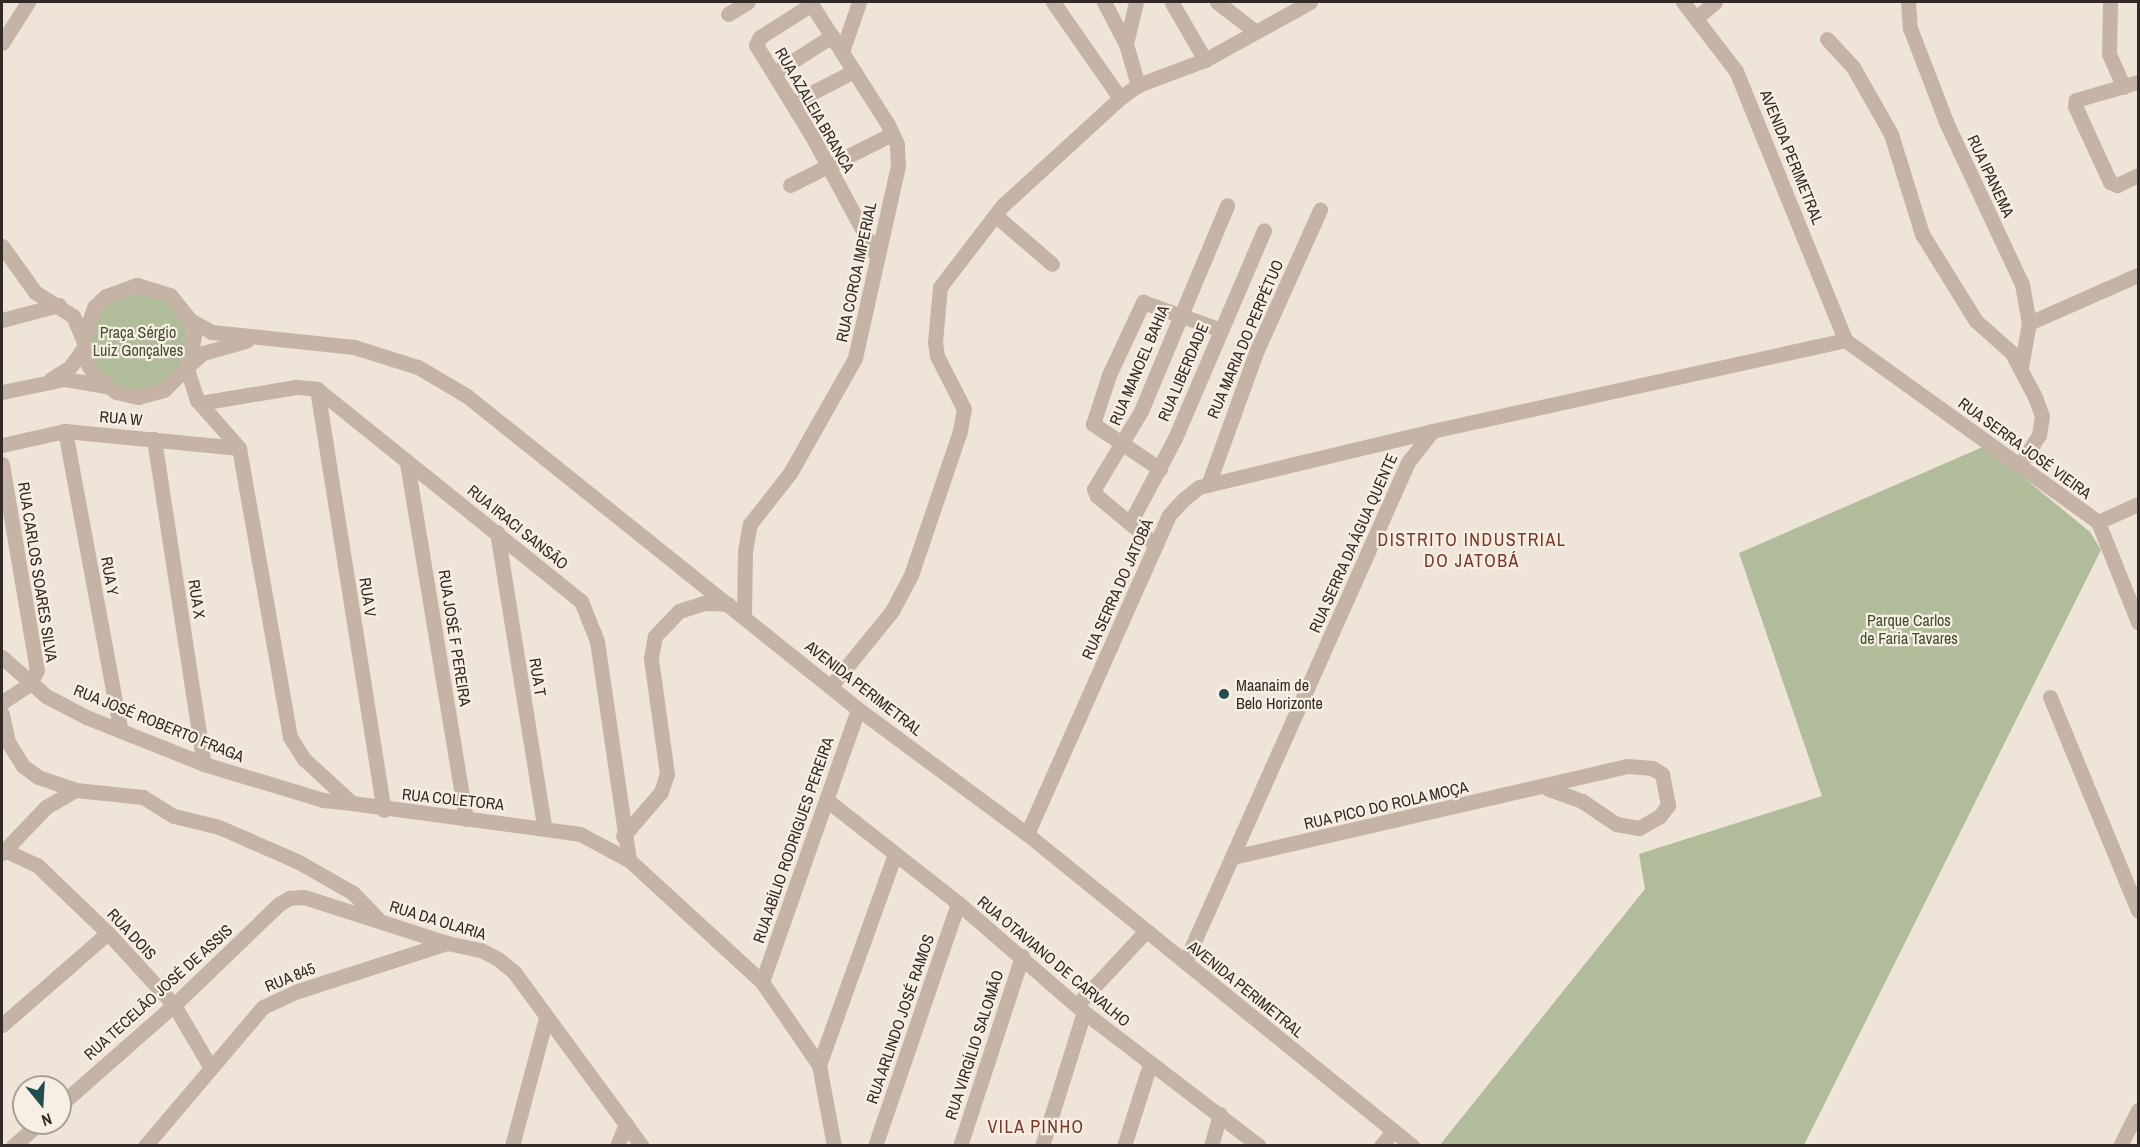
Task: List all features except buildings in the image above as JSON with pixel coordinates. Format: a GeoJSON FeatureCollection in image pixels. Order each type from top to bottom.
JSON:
{"type":"FeatureCollection","features":[{"type":"Feature","properties":{"kind":"street"},"geometry":{"type":"LineString","coordinates":[[2,43],[28,2]]}},
{"type":"Feature","properties":{"kind":"street"},"geometry":{"type":"LineString","coordinates":[[728,14],[748,2]]}},
{"type":"Feature","properties":{"kind":"street"},"geometry":{"type":"LineString","coordinates":[[842,52],[859,2]]}},
{"type":"Feature","properties":{"kind":"street"},"geometry":{"type":"LineString","coordinates":[[1053,2],[1120,98]]}},
{"type":"Feature","properties":{"kind":"street"},"geometry":{"type":"LineString","coordinates":[[1104,2],[1126,44],[1138,85]]}},
{"type":"Feature","properties":{"kind":"street"},"geometry":{"type":"LineString","coordinates":[[1126,44],[1136,2]]}},
{"type":"Feature","properties":{"kind":"street"},"geometry":{"type":"LineString","coordinates":[[1217,2],[1256,32]]}},
{"type":"Feature","properties":{"kind":"street"},"geometry":{"type":"LineString","coordinates":[[831,686],[892,611],[911,575],[960,431],[964,409],[937,356],[940,287],[995,215],[1120,98],[1138,85],[1205,60],[1310,2]]}},
{"type":"Feature","properties":{"kind":"street","name":"AVENIDA PERIMETRAL"},"geometry":{"type":"LineString","coordinates":[[1683,2],[1737,71],[1845,340]]}},
{"type":"Feature","properties":{"kind":"street"},"geometry":{"type":"LineString","coordinates":[[1696,18],[1715,2]]}},
{"type":"Feature","properties":{"kind":"street","name":"RUA IPANEMA"},"geometry":{"type":"LineString","coordinates":[[1908,2],[1910,28],[1946,122],[2022,284],[2029,323],[2021,367]]}},
{"type":"Feature","properties":{"kind":"street"},"geometry":{"type":"LineString","coordinates":[[2110,2],[2109,54],[2131,85],[2075,103],[2113,185],[2139,175]]}},
{"type":"Feature","properties":{"kind":"street","name":"RUA COROA IMPERIAL"},"geometry":{"type":"LineString","coordinates":[[744,615],[745,551],[750,524],[790,473],[855,358],[898,166],[892,134],[811,3]]}},
{"type":"Feature","properties":{"kind":"street","name":"RUA AZALEIA BRANCA"},"geometry":{"type":"LineString","coordinates":[[811,3],[760,37],[756,45],[792,102],[877,256]]}},
{"type":"Feature","properties":{"kind":"street"},"geometry":{"type":"LineString","coordinates":[[1172,3],[1205,60]]}},
{"type":"Feature","properties":{"kind":"street"},"geometry":{"type":"LineString","coordinates":[[774,73],[832,36]]}},
{"type":"Feature","properties":{"kind":"street"},"geometry":{"type":"LineString","coordinates":[[1827,39],[1853,67],[1891,134],[1911,208],[1922,234],[1976,321],[2012,353],[2021,367],[2042,416],[2039,435],[2019,466]]}},
{"type":"Feature","properties":{"kind":"street"},"geometry":{"type":"LineString","coordinates":[[792,102],[854,71]]}},
{"type":"Feature","properties":{"kind":"street"},"geometry":{"type":"LineString","coordinates":[[790,185],[892,134]]}},
{"type":"Feature","properties":{"kind":"street","name":"RUA MANOEL BAHIA"},"geometry":{"type":"LineString","coordinates":[[1156,545],[1130,524],[1094,489],[1125,443],[1227,205]]}},
{"type":"Feature","properties":{"kind":"street","name":"RUA MARIA DO PERPÉTUO"},"geometry":{"type":"LineString","coordinates":[[1208,484],[1257,350],[1320,210]]}},
{"type":"Feature","properties":{"kind":"street"},"geometry":{"type":"LineString","coordinates":[[995,215],[1052,264]]}},
{"type":"Feature","properties":{"kind":"street","name":"RUA LIBERDADE"},"geometry":{"type":"LineString","coordinates":[[1130,524],[1160,469],[1264,231]]}},
{"type":"Feature","properties":{"kind":"street"},"geometry":{"type":"LineString","coordinates":[[2,246],[27,284],[61,306],[77,321],[95,376],[106,387]]}},
{"type":"Feature","properties":{"kind":"street"},"geometry":{"type":"LineString","coordinates":[[2029,323],[2139,275]]}},
{"type":"Feature","properties":{"kind":"street"},"geometry":{"type":"LineString","coordinates":[[2,321],[61,306],[94,303],[106,296],[138,285],[154,288],[170,295],[190,320],[194,335],[188,367],[177,381],[149,396]]}},
{"type":"Feature","properties":{"kind":"street"},"geometry":{"type":"LineString","coordinates":[[47,381],[70,367],[83,344],[86,322],[106,296]]}},
{"type":"Feature","properties":{"kind":"street"},"geometry":{"type":"LineString","coordinates":[[1160,469],[1125,443],[1093,424],[1140,305],[1148,301],[1221,330]]}},
{"type":"Feature","properties":{"kind":"street","name":"AVENIDA PERIMETRAL"},"geometry":{"type":"LineString","coordinates":[[190,320],[212,332],[258,339],[326,341],[418,367],[467,396],[518,434],[858,709],[1027,834],[1412,1146]]}},
{"type":"Feature","properties":{"kind":"street","name":"AVENIDA PERIMETRAL"},"geometry":{"type":"LineString","coordinates":[[188,367],[216,348],[258,339]]}},
{"type":"Feature","properties":{"kind":"street"},"geometry":{"type":"LineString","coordinates":[[1432,431],[1845,340]]}},
{"type":"Feature","properties":{"kind":"street","name":"RUA SERRA JOSÉ VIEIRA"},"geometry":{"type":"LineString","coordinates":[[1845,340],[2098,522],[2139,622]]}},
{"type":"Feature","properties":{"kind":"street"},"geometry":{"type":"LineString","coordinates":[[188,367],[199,401],[239,448]]}},
{"type":"Feature","properties":{"kind":"street"},"geometry":{"type":"LineString","coordinates":[[2,393],[47,381],[79,379],[127,396],[184,394],[199,401],[296,387],[317,389]]}},
{"type":"Feature","properties":{"kind":"street","name":"RUA IRACI SANSÃO"},"geometry":{"type":"LineString","coordinates":[[317,389],[580,601],[589,617],[597,641],[623,836],[629,860]]}},
{"type":"Feature","properties":{"kind":"street","name":"RUA V"},"geometry":{"type":"LineString","coordinates":[[317,389],[384,810]]}},
{"type":"Feature","properties":{"kind":"street","name":"RUA W"},"geometry":{"type":"LineString","coordinates":[[2,445],[65,431],[239,448]]}},
{"type":"Feature","properties":{"kind":"street","name":"RUA Y"},"geometry":{"type":"LineString","coordinates":[[65,431],[120,729]]}},
{"type":"Feature","properties":{"kind":"street","name":"RUA SERRA DO JATOBÁ"},"geometry":{"type":"LineString","coordinates":[[1027,834],[1170,515],[1199,487],[1208,484],[1432,431]]}},
{"type":"Feature","properties":{"kind":"street","name":"RUA SERRA DA ÁGUA QUENTE"},"geometry":{"type":"LineString","coordinates":[[1185,962],[1408,462],[1432,431]]}},
{"type":"Feature","properties":{"kind":"street","name":"RUA X"},"geometry":{"type":"LineString","coordinates":[[154,439],[204,764]]}},
{"type":"Feature","properties":{"kind":"street","name":"RUA COLETORA"},"geometry":{"type":"LineString","coordinates":[[239,448],[290,737],[326,782],[351,803],[384,810],[544,827],[580,834],[629,860],[762,982],[819,1065],[834,1146]]}},
{"type":"Feature","properties":{"kind":"street","name":"RUA JOSÉ F PEREIRA"},"geometry":{"type":"LineString","coordinates":[[407,463],[466,819]]}},
{"type":"Feature","properties":{"kind":"street","name":"RUA CARLOS SOARES SILVA"},"geometry":{"type":"LineString","coordinates":[[2,464],[37,670],[30,684]]}},
{"type":"Feature","properties":{"kind":"street"},"geometry":{"type":"LineString","coordinates":[[2098,522],[2139,504]]}},
{"type":"Feature","properties":{"kind":"street","name":"RUA T"},"geometry":{"type":"LineString","coordinates":[[497,532],[544,827]]}},
{"type":"Feature","properties":{"kind":"street"},"geometry":{"type":"LineString","coordinates":[[623,836],[661,792],[667,774],[651,658],[655,636],[679,611],[703,603],[728,604]]}},
{"type":"Feature","properties":{"kind":"street","name":"RUA JOSÉ ROBERTO FRAGA"},"geometry":{"type":"LineString","coordinates":[[2,657],[30,684],[86,717],[204,764],[323,800],[351,803]]}},
{"type":"Feature","properties":{"kind":"street"},"geometry":{"type":"LineString","coordinates":[[2,702],[30,684]]}},
{"type":"Feature","properties":{"kind":"street"},"geometry":{"type":"LineString","coordinates":[[2050,697],[2139,911]]}},
{"type":"Feature","properties":{"kind":"street","name":"RUA ABÍLIO RODRIGUES PEREIRA"},"geometry":{"type":"LineString","coordinates":[[762,982],[828,801],[858,709]]}},
{"type":"Feature","properties":{"kind":"street"},"geometry":{"type":"LineString","coordinates":[[2,714],[8,742],[23,766],[38,777],[76,790],[143,796],[174,816],[219,827],[297,861],[353,893],[381,922]]}},
{"type":"Feature","properties":{"kind":"street","name":"RUA PICO DO ROLA MOÇA"},"geometry":{"type":"LineString","coordinates":[[1233,857],[1547,788],[1628,766],[1652,768],[1662,774],[1668,805],[1660,816],[1639,828],[1616,824],[1582,801],[1547,788]]}},
{"type":"Feature","properties":{"kind":"street"},"geometry":{"type":"LineString","coordinates":[[3,851],[46,807],[76,790]]}},
{"type":"Feature","properties":{"kind":"street","name":"RUA OTAVIANO DE CARVALHO"},"geometry":{"type":"LineString","coordinates":[[828,801],[958,903],[1080,1008],[1259,1146]]}},
{"type":"Feature","properties":{"kind":"street","name":"RUA DOIS"},"geometry":{"type":"LineString","coordinates":[[3,851],[37,865],[108,933],[174,1005],[211,1068]]}},
{"type":"Feature","properties":{"kind":"street"},"geometry":{"type":"LineString","coordinates":[[819,1065],[895,854]]}},
{"type":"Feature","properties":{"kind":"street","name":"RUA DA OLARIA"},"geometry":{"type":"LineString","coordinates":[[279,904],[289,898],[304,897],[447,943],[481,950],[498,959],[514,972],[642,1146]]}},
{"type":"Feature","properties":{"kind":"street","name":"RUA ARLINDO JOSÉ RAMOS"},"geometry":{"type":"LineString","coordinates":[[875,1146],[958,903]]}},
{"type":"Feature","properties":{"kind":"street","name":"RUA TECELÃO JOSÉ DE ASSIS"},"geometry":{"type":"LineString","coordinates":[[72,1094],[174,1005],[279,904]]}},
{"type":"Feature","properties":{"kind":"street"},"geometry":{"type":"LineString","coordinates":[[1041,1146],[1080,1008],[1146,931]]}},
{"type":"Feature","properties":{"kind":"street"},"geometry":{"type":"LineString","coordinates":[[2,1025],[108,933]]}},
{"type":"Feature","properties":{"kind":"street","name":"RUA 845"},"geometry":{"type":"LineString","coordinates":[[145,1146],[162,1129],[263,1007],[298,991],[447,943]]}},
{"type":"Feature","properties":{"kind":"street","name":"RUA VIRGÍLIO SALOMÃO"},"geometry":{"type":"LineString","coordinates":[[960,1146],[1022,956]]}},
{"type":"Feature","properties":{"kind":"street"},"geometry":{"type":"LineString","coordinates":[[512,1146],[546,1018]]}},
{"type":"Feature","properties":{"kind":"street"},"geometry":{"type":"LineString","coordinates":[[1124,1146],[1150,1064]]}},
{"type":"Feature","properties":{"kind":"street"},"geometry":{"type":"LineString","coordinates":[[2120,1146],[2139,1110]]}},
{"type":"Feature","properties":{"kind":"street"},"geometry":{"type":"LineString","coordinates":[[1211,1146],[1220,1114]]}},
{"type":"Feature","properties":{"kind":"street"},"geometry":{"type":"LineString","coordinates":[[617,1146],[626,1124]]}},
{"type":"Feature","properties":{"kind":"street"},"geometry":{"type":"LineString","coordinates":[[162,1129],[166,1146]]}},
{"type":"Feature","properties":{"kind":"street"},"geometry":{"type":"LineString","coordinates":[[1381,1146],[1393,1131]]}},
{"type":"Feature","properties":{"kind":"street"},"geometry":{"type":"LineString","coordinates":[[13,1146],[25,1135]]}},
{"type":"Feature","properties":{"kind":"green space","name":"Praça Sérgio Luiz Gonçalves"},"geometry":{"type":"Polygon","coordinates":[[[138,292],[157,296],[173,306],[183,322],[187,341],[183,360],[173,376],[157,386],[138,390],[119,386],[103,376],[93,360],[89,341],[93,322],[103,306],[119,296],[138,292]]]}},
{"type":"Feature","properties":{"kind":"green space","name":"Parque Carlos de Faria Tavares"},"geometry":{"type":"Polygon","coordinates":[[[1985,446],[2090,532],[2101,550],[1804,1145],[1439,1146],[1645,889],[1639,854],[1822,796],[1739,553],[1985,446]]]}},
{"type":"Feature","properties":{"kind":"place","name":"Maanaim de Belo Horizonte"},"geometry":{"type":"Point","coordinates":[1224,694]}},
{"type":"Feature","properties":{"kind":"district","name":"DISTRITO INDUSTRIAL DO JATOBÁ"},"geometry":{"type":"Point","coordinates":[1472,551]}},
{"type":"Feature","properties":{"kind":"district","name":"VILA PINHO"},"geometry":{"type":"Point","coordinates":[1036,1127]}}]}
